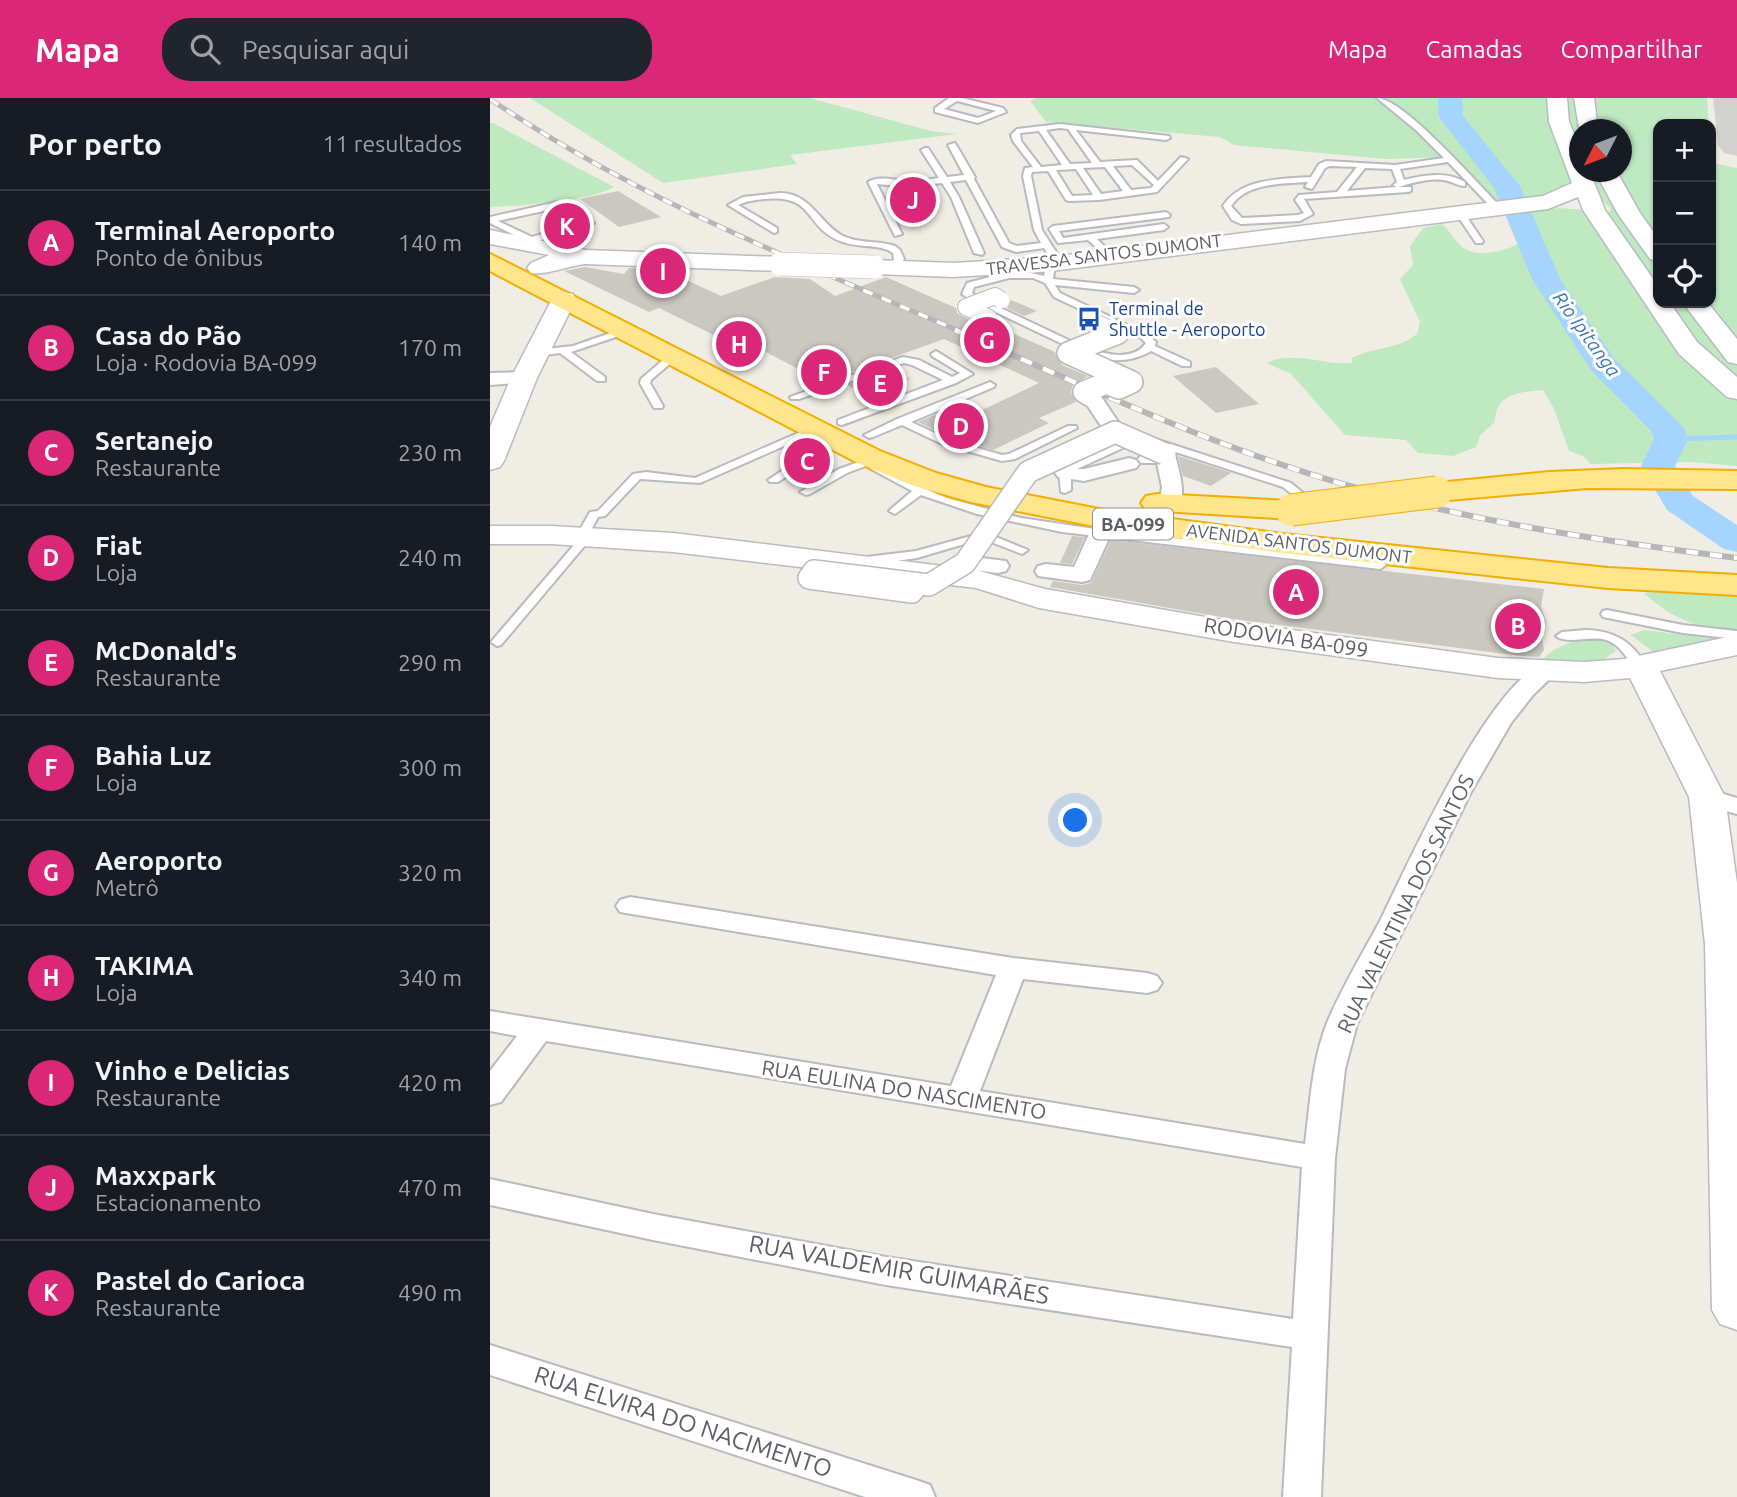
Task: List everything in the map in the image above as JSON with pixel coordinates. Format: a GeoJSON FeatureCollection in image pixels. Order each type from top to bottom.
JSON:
{"type":"FeatureCollection","features":[{"type":"Feature","properties":{"kind":"highway","name":"AVENIDA SANTOS DUMONT"},"geometry":{"type":"LineString","coordinates":[[490,243],[543,256],[795,397],[846,439],[981,475],[1065,481],[1292,510],[1525,481],[1697,478],[1737,480]]}},
{"type":"Feature","properties":{"kind":"highway","name":"AVENIDA SANTOS DUMONT"},"geometry":{"type":"LineString","coordinates":[[490,261],[674,356],[846,439],[893,468],[979,496],[1130,523],[1343,551],[1737,585]]}},
{"type":"Feature","properties":{"kind":"main road"},"geometry":{"type":"LineString","coordinates":[[1557,98],[1559,122],[1594,210],[1688,348],[1737,391]]}},
{"type":"Feature","properties":{"kind":"main road"},"geometry":{"type":"LineString","coordinates":[[1584,98],[1587,119]]}},
{"type":"Feature","properties":{"kind":"main road"},"geometry":{"type":"LineString","coordinates":[[1611,182],[1629,214],[1653,247]]}},
{"type":"Feature","properties":{"kind":"main road","name":"TRAVESSA SANTOS DUMONT"},"geometry":{"type":"LineString","coordinates":[[1544,203],[1583,187]]}},
{"type":"Feature","properties":{"kind":"main road","name":"TRAVESSA SANTOS DUMONT"},"geometry":{"type":"LineString","coordinates":[[490,237],[543,256],[954,270],[1054,258],[1110,257],[1500,207],[1544,203],[1594,210]]}},
{"type":"Feature","properties":{"kind":"main road"},"geometry":{"type":"LineString","coordinates":[[490,461],[524,379],[550,352],[564,299]]}},
{"type":"Feature","properties":{"kind":"main road"},"geometry":{"type":"LineString","coordinates":[[1699,308],[1737,355]]}},
{"type":"Feature","properties":{"kind":"main road","name":"RODOVIA BA-099"},"geometry":{"type":"LineString","coordinates":[[490,535],[586,535],[650,539],[832,569],[962,570],[1039,598],[1129,611],[1234,632],[1466,665],[1584,672],[1640,665],[1737,645]]}},
{"type":"Feature","properties":{"kind":"main road"},"geometry":{"type":"LineString","coordinates":[[1640,665],[1722,801],[1737,1310]]}},
{"type":"Feature","properties":{"kind":"street"},"geometry":{"type":"LineString","coordinates":[[1089,319],[1118,333],[1068,354],[1132,382],[1119,388],[1106,383],[1084,392],[1091,396],[1138,462],[1171,496]]}},
{"type":"Feature","properties":{"kind":"street"},"geometry":{"type":"LineString","coordinates":[[490,379],[524,379]]}},
{"type":"Feature","properties":{"kind":"street"},"geometry":{"type":"LineString","coordinates":[[962,570],[1028,472],[1115,432]]}},
{"type":"Feature","properties":{"kind":"street"},"geometry":{"type":"LineString","coordinates":[[1065,481],[1138,462]]}},
{"type":"Feature","properties":{"kind":"street"},"geometry":{"type":"LineString","coordinates":[[1046,571],[1082,575],[1100,534]]}},
{"type":"Feature","properties":{"kind":"street"},"geometry":{"type":"LineString","coordinates":[[962,570],[998,566]]}},
{"type":"Feature","properties":{"kind":"street","name":"RUA VALENTINA DOS SANTOS"},"geometry":{"type":"LineString","coordinates":[[1302,1497],[1311,1336],[1313,1233],[1319,1158],[1331,1069],[1346,1016],[1458,792],[1500,721],[1524,690],[1547,670]]}},
{"type":"Feature","properties":{"kind":"street"},"geometry":{"type":"LineString","coordinates":[[630,906],[1013,968],[1147,983]]}},
{"type":"Feature","properties":{"kind":"street"},"geometry":{"type":"LineString","coordinates":[[961,1100],[1013,968]]}},
{"type":"Feature","properties":{"kind":"street","name":"RUA EULINA DO NASCIMENTO"},"geometry":{"type":"LineString","coordinates":[[490,1021],[1319,1158]]}},
{"type":"Feature","properties":{"kind":"street"},"geometry":{"type":"LineString","coordinates":[[490,1094],[538,1029]]}},
{"type":"Feature","properties":{"kind":"street","name":"RUA VALDEMIR GUIMARÃES"},"geometry":{"type":"LineString","coordinates":[[490,1192],[653,1227],[886,1271],[1311,1336]]}},
{"type":"Feature","properties":{"kind":"street","name":"RUA ELVIRA DO NACIMENTO"},"geometry":{"type":"LineString","coordinates":[[490,1360],[916,1497]]}},
{"type":"Feature","properties":{"kind":"lane"},"geometry":{"type":"LineString","coordinates":[[954,98],[1002,112],[978,121],[937,110],[954,98]]}},
{"type":"Feature","properties":{"kind":"lane"},"geometry":{"type":"LineString","coordinates":[[1381,98],[1420,128],[1448,160],[1500,207]]}},
{"type":"Feature","properties":{"kind":"lane"},"geometry":{"type":"LineString","coordinates":[[1040,127],[1099,197]]}},
{"type":"Feature","properties":{"kind":"lane"},"geometry":{"type":"LineString","coordinates":[[1038,168],[1015,135],[1017,131],[1040,127],[1070,127],[1166,138]]}},
{"type":"Feature","properties":{"kind":"lane"},"geometry":{"type":"LineString","coordinates":[[1070,127],[1097,164]]}},
{"type":"Feature","properties":{"kind":"lane"},"geometry":{"type":"LineString","coordinates":[[952,145],[1005,245],[1054,258],[1134,290]]}},
{"type":"Feature","properties":{"kind":"lane"},"geometry":{"type":"LineString","coordinates":[[925,149],[946,180],[979,253]]}},
{"type":"Feature","properties":{"kind":"lane"},"geometry":{"type":"LineString","coordinates":[[1050,167],[1069,198],[1099,197],[1154,190],[1184,159]]}},
{"type":"Feature","properties":{"kind":"lane"},"geometry":{"type":"LineString","coordinates":[[1314,179],[1274,181],[1256,186],[1230,200],[1227,206],[1236,219],[1241,221],[1300,218],[1309,214],[1299,200],[1302,197],[1314,179],[1322,166],[1329,163],[1395,167],[1448,160]]}},
{"type":"Feature","properties":{"kind":"lane"},"geometry":{"type":"LineString","coordinates":[[1054,258],[1038,230],[1028,170],[1137,162],[1159,186]]}},
{"type":"Feature","properties":{"kind":"lane"},"geometry":{"type":"LineString","coordinates":[[1107,163],[1129,194]]}},
{"type":"Feature","properties":{"kind":"lane"},"geometry":{"type":"LineString","coordinates":[[1340,194],[1364,164]]}},
{"type":"Feature","properties":{"kind":"lane"},"geometry":{"type":"LineString","coordinates":[[1395,167],[1405,186]]}},
{"type":"Feature","properties":{"kind":"lane"},"geometry":{"type":"LineString","coordinates":[[898,234],[872,183],[889,181],[909,184],[971,177]]}},
{"type":"Feature","properties":{"kind":"lane"},"geometry":{"type":"LineString","coordinates":[[1302,197],[1380,191],[1448,178],[1456,179],[1462,184]]}},
{"type":"Feature","properties":{"kind":"lane"},"geometry":{"type":"LineString","coordinates":[[774,230],[732,205],[783,195],[796,198],[823,227],[835,235],[855,243],[892,248],[899,259],[885,268]]}},
{"type":"Feature","properties":{"kind":"lane"},"geometry":{"type":"LineString","coordinates":[[490,220],[557,205],[568,207],[590,223],[543,256]]}},
{"type":"Feature","properties":{"kind":"lane"},"geometry":{"type":"LineString","coordinates":[[1459,212],[1479,241]]}},
{"type":"Feature","properties":{"kind":"lane"},"geometry":{"type":"LineString","coordinates":[[1150,347],[1151,342],[1144,336],[1057,295],[1053,228],[1166,215]]}},
{"type":"Feature","properties":{"kind":"lane"},"geometry":{"type":"LineString","coordinates":[[490,220],[498,221],[543,256],[692,267]]}},
{"type":"Feature","properties":{"kind":"lane"},"geometry":{"type":"LineString","coordinates":[[1150,347],[1123,358],[1101,357],[987,306],[967,294],[970,285],[1035,270],[1090,237],[1164,228]]}},
{"type":"Feature","properties":{"kind":"lane"},"geometry":{"type":"LineString","coordinates":[[1090,237],[1110,257]]}},
{"type":"Feature","properties":{"kind":"lane"},"geometry":{"type":"LineString","coordinates":[[1008,275],[1034,275],[1054,258]]}},
{"type":"Feature","properties":{"kind":"lane"},"geometry":{"type":"LineString","coordinates":[[550,352],[625,331]]}},
{"type":"Feature","properties":{"kind":"lane"},"geometry":{"type":"LineString","coordinates":[[1150,347],[1186,364]]}},
{"type":"Feature","properties":{"kind":"lane"},"geometry":{"type":"LineString","coordinates":[[550,352],[601,379]]}},
{"type":"Feature","properties":{"kind":"lane"},"geometry":{"type":"LineString","coordinates":[[774,481],[968,374],[936,354]]}},
{"type":"Feature","properties":{"kind":"lane"},"geometry":{"type":"LineString","coordinates":[[658,406],[645,383],[646,379],[674,356]]}},
{"type":"Feature","properties":{"kind":"lane"},"geometry":{"type":"LineString","coordinates":[[795,397],[903,360],[915,362],[952,381]]}},
{"type":"Feature","properties":{"kind":"lane"},"geometry":{"type":"LineString","coordinates":[[497,642],[586,535],[594,514],[601,514],[637,476],[696,481],[846,439],[901,421],[990,385]]}},
{"type":"Feature","properties":{"kind":"lane"},"geometry":{"type":"LineString","coordinates":[[901,421],[946,442],[1002,458],[1011,457],[1072,428]]}},
{"type":"Feature","properties":{"kind":"lane"},"geometry":{"type":"LineString","coordinates":[[846,439],[920,490],[1003,516],[1100,534],[1380,565]]}},
{"type":"Feature","properties":{"kind":"lane"},"geometry":{"type":"LineString","coordinates":[[806,492],[843,471],[846,439]]}},
{"type":"Feature","properties":{"kind":"lane"},"geometry":{"type":"LineString","coordinates":[[1065,481],[1127,441],[1146,439],[1287,485],[1301,494],[1326,519]]}},
{"type":"Feature","properties":{"kind":"lane"},"geometry":{"type":"LineString","coordinates":[[895,511],[920,490]]}},
{"type":"Feature","properties":{"kind":"lane"},"geometry":{"type":"LineString","coordinates":[[832,569],[902,557],[936,549],[954,541],[980,538],[1004,543],[1022,551]]}},
{"type":"Feature","properties":{"kind":"lane"},"geometry":{"type":"LineString","coordinates":[[936,549],[933,554],[938,566],[962,570]]}},
{"type":"Feature","properties":{"kind":"lane"},"geometry":{"type":"LineString","coordinates":[[1607,614],[1683,629],[1737,635]]}},
{"type":"Feature","properties":{"kind":"lane"},"geometry":{"type":"LineString","coordinates":[[1562,636],[1601,634],[1618,640],[1631,648],[1640,665]]}},
{"type":"Feature","properties":{"kind":"green space"},"geometry":{"type":"Polygon","coordinates":[[[530,98],[810,98],[931,131],[957,134],[790,155],[797,164],[663,183],[530,98]]]}},
{"type":"Feature","properties":{"kind":"green space"},"geometry":{"type":"Polygon","coordinates":[[[1037,98],[1707,98],[1709,119],[1653,119],[1653,308],[1716,308],[1716,164],[1737,168],[1737,466],[1691,462],[1591,464],[1583,456],[1569,451],[1554,409],[1543,390],[1510,396],[1504,400],[1499,405],[1495,422],[1480,435],[1476,447],[1453,456],[1418,453],[1406,440],[1345,435],[1291,374],[1267,363],[1277,359],[1298,358],[1352,363],[1352,358],[1393,346],[1417,334],[1420,322],[1400,279],[1413,265],[1410,246],[1423,228],[1442,224],[1466,249],[1480,253],[1496,252],[1518,244],[1520,236],[1505,214],[1559,208],[1610,212],[1611,209],[1596,194],[1499,203],[1451,157],[1385,159],[1234,145],[1220,137],[1046,122],[1030,101],[1037,98]]]}},
{"type":"Feature","properties":{"kind":"green space"},"geometry":{"type":"Polygon","coordinates":[[[490,123],[614,187],[573,199],[490,207],[490,123]]]}},
{"type":"Feature","properties":{"kind":"green space"},"geometry":{"type":"Polygon","coordinates":[[[1673,591],[1737,595],[1737,629],[1710,627],[1687,621],[1665,610],[1644,593],[1673,591]]]}},
{"type":"Feature","properties":{"kind":"green space"},"geometry":{"type":"Polygon","coordinates":[[[1644,630],[1715,639],[1656,654],[1631,635],[1644,630]]]}},
{"type":"Feature","properties":{"kind":"green space"},"geometry":{"type":"Polygon","coordinates":[[[1593,637],[1613,646],[1616,651],[1603,660],[1542,661],[1565,644],[1593,637]]]}},
{"type":"Feature","properties":{"kind":"building"},"geometry":{"type":"Polygon","coordinates":[[[618,191],[661,217],[619,227],[580,199],[618,191]]]}},
{"type":"Feature","properties":{"kind":"building"},"geometry":{"type":"Polygon","coordinates":[[[585,267],[624,274],[629,268],[687,270],[682,278],[721,296],[775,277],[810,279],[835,296],[886,277],[956,308],[957,313],[972,321],[979,330],[996,326],[1055,352],[1062,365],[1088,376],[1073,385],[1071,392],[1076,402],[1039,418],[1049,423],[993,450],[950,437],[918,422],[962,403],[980,411],[1039,383],[944,339],[833,379],[811,368],[802,371],[747,342],[740,345],[730,339],[726,341],[659,308],[649,312],[564,271],[585,267]]]}},
{"type":"Feature","properties":{"kind":"building"},"geometry":{"type":"Polygon","coordinates":[[[1011,300],[1037,311],[1024,316],[1007,308],[1011,300]]]}},
{"type":"Feature","properties":{"kind":"building"},"geometry":{"type":"Polygon","coordinates":[[[999,317],[1009,322],[996,326],[999,317]]]}},
{"type":"Feature","properties":{"kind":"building"},"geometry":{"type":"Polygon","coordinates":[[[1216,367],[1259,404],[1216,413],[1173,376],[1216,367]]]}},
{"type":"Feature","properties":{"kind":"building"},"geometry":{"type":"Polygon","coordinates":[[[891,370],[910,379],[867,396],[847,385],[891,370]]]}},
{"type":"Feature","properties":{"kind":"building"},"geometry":{"type":"Polygon","coordinates":[[[1178,456],[1231,473],[1211,486],[1183,476],[1178,456]]]}},
{"type":"Feature","properties":{"kind":"building"},"geometry":{"type":"Polygon","coordinates":[[[1072,536],[1085,537],[1072,564],[1060,563],[1072,536]]]}},
{"type":"Feature","properties":{"kind":"building"},"geometry":{"type":"Polygon","coordinates":[[[1111,540],[1544,589],[1541,606],[1546,622],[1542,638],[1544,650],[1539,657],[1521,656],[1232,619],[1050,587],[1053,581],[1082,585],[1091,583],[1111,540]]]}},
{"type":"Feature","properties":{"kind":"waterway","name":"Rio Ipitanga"},"geometry":{"type":"LineString","coordinates":[[1450,98],[1451,117],[1507,186],[1546,279],[1602,363],[1627,391],[1667,428],[1671,439],[1658,466],[1679,503],[1737,541]]}},
{"type":"Feature","properties":{"kind":"waterway"},"geometry":{"type":"LineString","coordinates":[[1671,439],[1737,437]]}},
{"type":"Feature","properties":{"kind":"taxiway"},"geometry":{"type":"LineString","coordinates":[[1731,98],[1737,145]]}},
{"type":"Feature","properties":{"kind":"railway"},"geometry":{"type":"LineString","coordinates":[[490,99],[545,135],[660,198],[959,331]]}},
{"type":"Feature","properties":{"kind":"railway"},"geometry":{"type":"LineString","coordinates":[[955,330],[1158,418],[1315,476],[1414,503],[1505,523],[1737,558]]}},
{"type":"Feature","properties":{"kind":"place","name":"Maxxpark"},"geometry":{"type":"Point","coordinates":[913,200]}},
{"type":"Feature","properties":{"kind":"place","name":"Pastel do Carioca"},"geometry":{"type":"Point","coordinates":[567,226]}},
{"type":"Feature","properties":{"kind":"place","name":"Vinho e Delicias"},"geometry":{"type":"Point","coordinates":[663,271]}},
{"type":"Feature","properties":{"kind":"place","name":"Terminal de Shuttle - Aeroporto"},"geometry":{"type":"Point","coordinates":[1089,319]}},
{"type":"Feature","properties":{"kind":"place","name":"Aeroporto"},"geometry":{"type":"Point","coordinates":[987,340]}},
{"type":"Feature","properties":{"kind":"place","name":"TAKIMA"},"geometry":{"type":"Point","coordinates":[739,344]}},
{"type":"Feature","properties":{"kind":"place","name":"Bahia Luz"},"geometry":{"type":"Point","coordinates":[824,372]}},
{"type":"Feature","properties":{"kind":"place","name":"McDonald's"},"geometry":{"type":"Point","coordinates":[880,383]}},
{"type":"Feature","properties":{"kind":"place","name":"Fiat"},"geometry":{"type":"Point","coordinates":[961,426]}},
{"type":"Feature","properties":{"kind":"place","name":"Sertanejo"},"geometry":{"type":"Point","coordinates":[807,461]}},
{"type":"Feature","properties":{"kind":"place","name":"Terminal Aeroporto"},"geometry":{"type":"Point","coordinates":[1296,592]}},
{"type":"Feature","properties":{"kind":"place","name":"Casa do Pão"},"geometry":{"type":"Point","coordinates":[1518,626]}}]}
